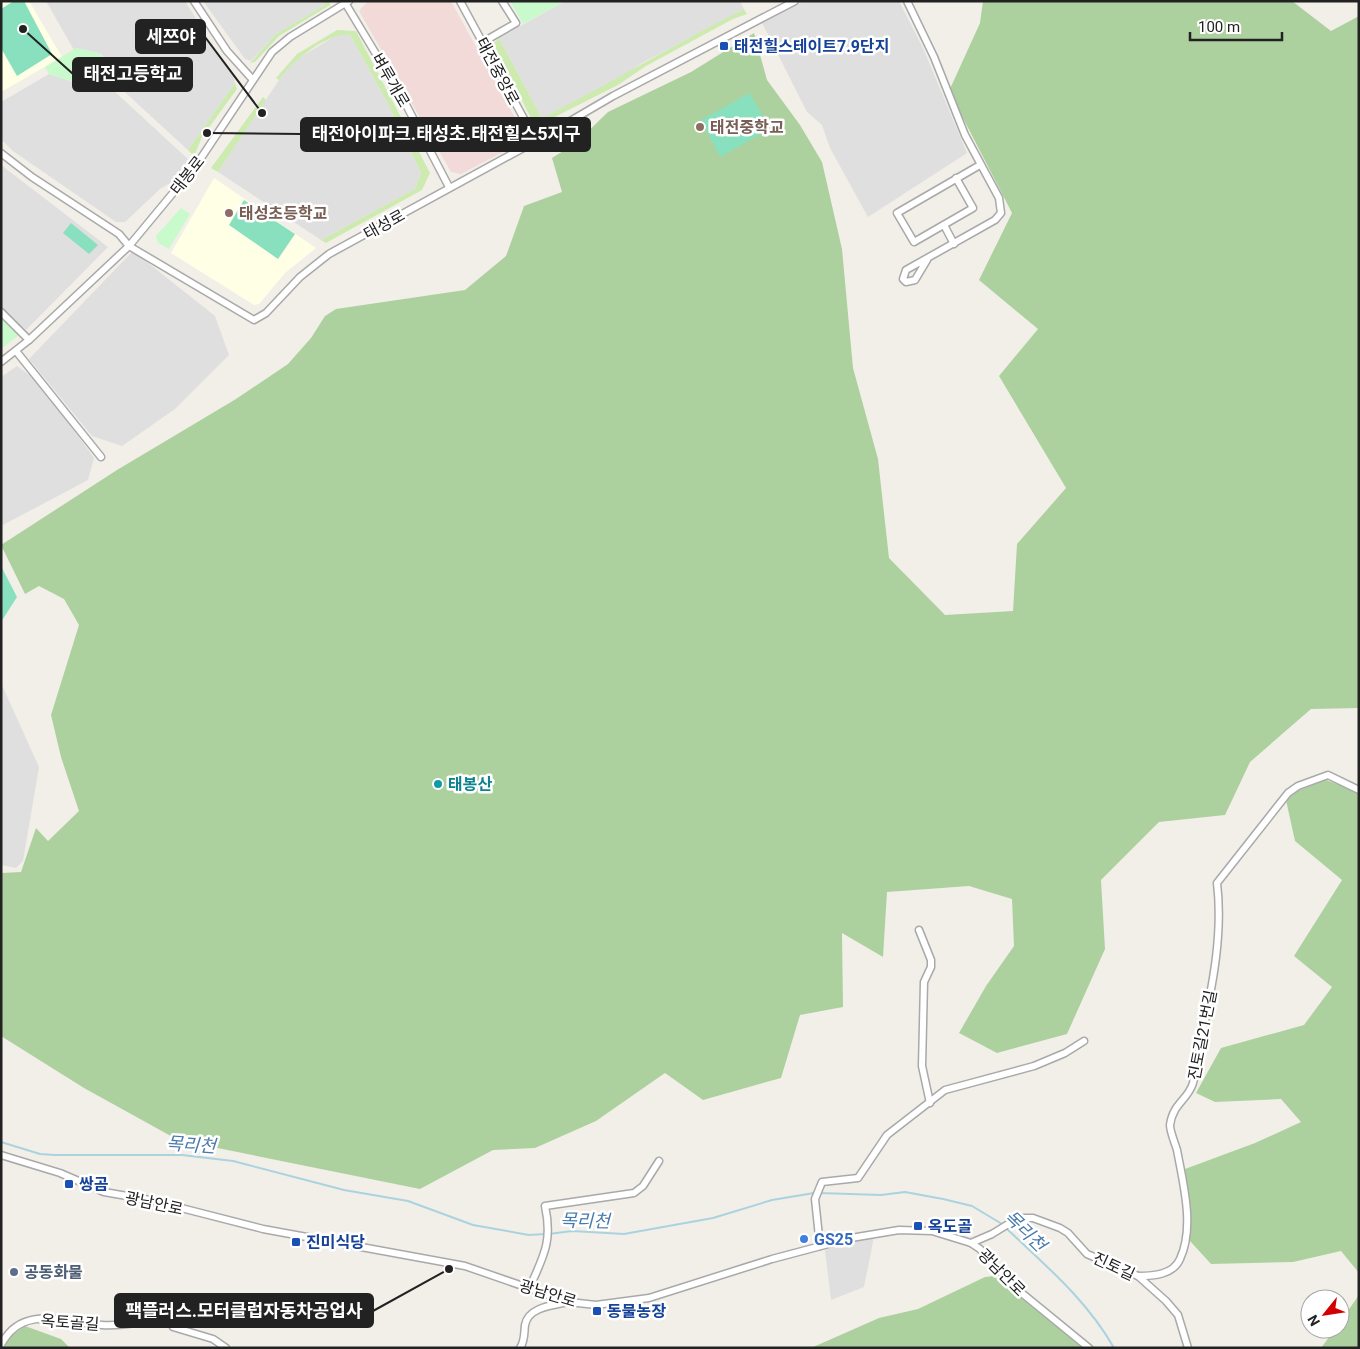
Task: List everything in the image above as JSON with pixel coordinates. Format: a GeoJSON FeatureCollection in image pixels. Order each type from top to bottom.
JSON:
{"type":"FeatureCollection","features":[{"type":"Feature","properties":{"kind":"street"},"geometry":{"type":"LineString","coordinates":[[194,1],[227,51],[253,80]]}},
{"type":"Feature","properties":{"kind":"street","name":"태전중앙로"},"geometry":{"type":"LineString","coordinates":[[460,1],[536,141]]}},
{"type":"Feature","properties":{"kind":"street"},"geometry":{"type":"LineString","coordinates":[[483,42],[516,23],[502,1]]}},
{"type":"Feature","properties":{"kind":"street","name":"태성로"},"geometry":{"type":"LineString","coordinates":[[1,153],[32,177],[119,234],[129,246],[254,320],[266,313],[318,261],[668,66],[795,1]]}},
{"type":"Feature","properties":{"kind":"street"},"geometry":{"type":"LineString","coordinates":[[907,1],[934,57],[955,113],[980,165],[999,198],[1001,213],[995,220],[926,260]]}},
{"type":"Feature","properties":{"kind":"street","name":"태봉로"},"geometry":{"type":"LineString","coordinates":[[1,362],[29,340],[129,246],[197,164],[278,46],[290,36],[346,2]]}},
{"type":"Feature","properties":{"kind":"street","name":"벼루개로"},"geometry":{"type":"LineString","coordinates":[[346,2],[402,96],[449,187]]}},
{"type":"Feature","properties":{"kind":"street"},"geometry":{"type":"LineString","coordinates":[[956,178],[973,208],[914,242],[897,213],[956,178],[980,165]]}},
{"type":"Feature","properties":{"kind":"street"},"geometry":{"type":"LineString","coordinates":[[944,224],[954,244]]}},
{"type":"Feature","properties":{"kind":"street"},"geometry":{"type":"LineString","coordinates":[[1,312],[29,340]]}},
{"type":"Feature","properties":{"kind":"street"},"geometry":{"type":"LineString","coordinates":[[16,351],[101,457]]}},
{"type":"Feature","properties":{"kind":"street","name":"진토길21번길"},"geometry":{"type":"LineString","coordinates":[[1138,1276],[1154,1276],[1173,1269],[1182,1257],[1187,1240],[1180,1167],[1170,1126],[1176,1105],[1191,1091],[1210,995],[1216,953],[1217,884],[1288,793],[1298,786],[1328,775],[1359,790]]}},
{"type":"Feature","properties":{"kind":"street"},"geometry":{"type":"LineString","coordinates":[[919,930],[931,960],[931,967],[924,982],[922,1066],[930,1103]]}},
{"type":"Feature","properties":{"kind":"street"},"geometry":{"type":"LineString","coordinates":[[820,1246],[815,1199],[819,1186],[825,1181],[858,1178],[888,1135],[950,1088],[1034,1066],[1065,1053],[1084,1041]]}},
{"type":"Feature","properties":{"kind":"street","name":"광남안로"},"geometry":{"type":"LineString","coordinates":[[1,1155],[60,1173],[104,1192],[150,1200],[271,1231],[448,1262],[569,1302],[596,1305],[649,1298],[851,1238],[899,1230],[932,1231],[971,1243],[980,1249],[1012,1286],[1089,1348]]}},
{"type":"Feature","properties":{"kind":"street"},"geometry":{"type":"LineString","coordinates":[[529,1289],[544,1255],[550,1226],[545,1206],[634,1193],[643,1186],[659,1161]]}},
{"type":"Feature","properties":{"kind":"street","name":"진토길"},"geometry":{"type":"LineString","coordinates":[[971,1243],[992,1234],[1018,1218],[1034,1218],[1060,1228],[1068,1233],[1088,1254],[1138,1276],[1174,1309],[1188,1348]]}},
{"type":"Feature","properties":{"kind":"street"},"geometry":{"type":"LineString","coordinates":[[520,1348],[524,1342],[525,1322],[532,1313],[569,1302]]}},
{"type":"Feature","properties":{"kind":"street","name":"옥토골길"},"geometry":{"type":"LineString","coordinates":[[1,1346],[10,1331],[34,1319],[47,1318],[116,1325],[158,1320],[167,1315],[173,1327],[214,1339],[226,1348]]}},
{"type":"Feature","properties":{"kind":"shaded area"},"geometry":{"type":"Polygon","coordinates":[[[1,1],[29,1],[62,57],[1,92],[1,1]]]}},
{"type":"Feature","properties":{"kind":"shaded area"},"geometry":{"type":"Polygon","coordinates":[[[46,1],[185,1],[207,37],[232,71],[235,83],[188,150],[104,73],[105,59],[101,54],[76,48],[74,50],[46,1]]]}},
{"type":"Feature","properties":{"kind":"shaded area"},"geometry":{"type":"Polygon","coordinates":[[[203,1],[323,1],[325,5],[276,34],[251,61],[245,59],[203,1]]]}},
{"type":"Feature","properties":{"kind":"shaded area"},"geometry":{"type":"Polygon","coordinates":[[[368,1],[451,1],[525,136],[522,142],[461,174],[451,172],[359,11],[368,1]]]}},
{"type":"Feature","properties":{"kind":"shaded area"},"geometry":{"type":"Polygon","coordinates":[[[565,1],[740,1],[744,9],[642,63],[617,80],[542,118],[499,38],[565,1]]]}},
{"type":"Feature","properties":{"kind":"shaded area"},"geometry":{"type":"Polygon","coordinates":[[[804,1],[899,1],[923,48],[967,153],[868,217],[830,148],[822,125],[807,112],[762,23],[804,1]]]}},
{"type":"Feature","properties":{"kind":"shaded area"},"geometry":{"type":"Polygon","coordinates":[[[340,33],[350,35],[387,102],[421,173],[415,189],[321,240],[218,172],[285,71],[299,58],[340,33]]]}},
{"type":"Feature","properties":{"kind":"shaded area"},"geometry":{"type":"Polygon","coordinates":[[[49,74],[95,89],[101,79],[190,161],[172,182],[161,188],[125,222],[116,222],[13,151],[1,139],[1,102],[49,74]]]}},
{"type":"Feature","properties":{"kind":"shaded area"},"geometry":{"type":"Polygon","coordinates":[[[1,165],[108,247],[26,330],[1,307],[1,165]]]}},
{"type":"Feature","properties":{"kind":"shaded area","name":"태성초등학교"},"geometry":{"type":"Polygon","coordinates":[[[214,178],[316,248],[285,273],[259,304],[254,305],[171,253],[214,178]]]}},
{"type":"Feature","properties":{"kind":"shaded area"},"geometry":{"type":"Polygon","coordinates":[[[133,251],[215,316],[229,355],[175,409],[122,446],[92,436],[29,359],[133,251]]]}},
{"type":"Feature","properties":{"kind":"shaded area"},"geometry":{"type":"Polygon","coordinates":[[[17,366],[39,382],[94,458],[88,480],[1,526],[1,377],[17,366]]]}},
{"type":"Feature","properties":{"kind":"shaded area"},"geometry":{"type":"Polygon","coordinates":[[[1,683],[39,767],[23,861],[16,868],[1,865],[1,683]]]}},
{"type":"Feature","properties":{"kind":"shaded area"},"geometry":{"type":"Polygon","coordinates":[[[867,1237],[874,1237],[864,1287],[831,1300],[825,1250],[867,1237]]]}},
{"type":"Feature","properties":{"kind":"green space"},"geometry":{"type":"Polygon","coordinates":[[[14,1],[24,1],[52,54],[17,76],[1,48],[1,9],[14,1]]]}},
{"type":"Feature","properties":{"kind":"green space"},"geometry":{"type":"Polygon","coordinates":[[[323,1],[330,1],[330,5],[279,36],[255,62],[250,63],[276,34],[325,5],[323,1]]]}},
{"type":"Feature","properties":{"kind":"green space"},"geometry":{"type":"Polygon","coordinates":[[[510,1],[565,1],[523,24],[510,1]]]}},
{"type":"Feature","properties":{"kind":"green space"},"geometry":{"type":"Polygon","coordinates":[[[983,1],[1292,1],[1331,31],[1359,16],[1359,708],[1311,709],[1250,762],[1225,815],[1159,822],[1101,880],[1105,949],[1067,1034],[997,1053],[959,1033],[986,986],[1014,946],[1012,899],[969,886],[887,892],[883,957],[842,933],[843,1007],[800,1015],[781,1078],[703,1100],[665,1073],[596,1121],[535,1148],[493,1150],[420,1189],[178,1140],[84,1088],[1,1036],[1,873],[21,872],[36,828],[48,841],[79,811],[61,757],[51,715],[79,625],[64,599],[39,586],[25,594],[1,545],[117,470],[236,399],[288,364],[311,338],[325,316],[336,309],[465,290],[506,256],[524,206],[562,192],[552,158],[576,143],[608,112],[691,72],[754,33],[767,80],[800,125],[822,162],[842,249],[853,368],[878,459],[889,558],[945,615],[1013,611],[1017,544],[1066,488],[999,376],[1038,329],[979,280],[1012,213],[949,91],[980,23],[983,1]]]}},
{"type":"Feature","properties":{"kind":"green space"},"geometry":{"type":"Polygon","coordinates":[[[744,9],[747,14],[733,19],[646,66],[618,85],[541,124],[533,122],[493,44],[499,38],[542,118],[744,9]]]}},
{"type":"Feature","properties":{"kind":"green space"},"geometry":{"type":"Polygon","coordinates":[[[337,30],[356,31],[430,173],[422,190],[326,243],[321,240],[415,189],[421,173],[387,102],[350,35],[341,35],[321,43],[301,57],[279,80],[276,78],[297,54],[337,30]]]}},
{"type":"Feature","properties":{"kind":"green space"},"geometry":{"type":"Polygon","coordinates":[[[76,48],[99,53],[105,59],[102,78],[90,92],[83,85],[49,74],[45,67],[76,48]]]}},
{"type":"Feature","properties":{"kind":"green space"},"geometry":{"type":"Polygon","coordinates":[[[235,83],[237,89],[202,137],[194,156],[188,150],[235,83]]]}},
{"type":"Feature","properties":{"kind":"green space"},"geometry":{"type":"Polygon","coordinates":[[[750,93],[770,129],[720,157],[701,120],[750,93]]]}},
{"type":"Feature","properties":{"kind":"green space"},"geometry":{"type":"Polygon","coordinates":[[[263,97],[266,100],[218,172],[211,168],[263,97]]]}},
{"type":"Feature","properties":{"kind":"green space"},"geometry":{"type":"Polygon","coordinates":[[[244,200],[295,234],[278,259],[229,225],[244,200]]]}},
{"type":"Feature","properties":{"kind":"green space"},"geometry":{"type":"Polygon","coordinates":[[[181,208],[190,214],[169,249],[158,243],[156,236],[181,208]]]}},
{"type":"Feature","properties":{"kind":"green space"},"geometry":{"type":"Polygon","coordinates":[[[71,223],[98,245],[89,254],[63,233],[71,223]]]}},
{"type":"Feature","properties":{"kind":"green space"},"geometry":{"type":"Polygon","coordinates":[[[1,316],[19,335],[1,349],[1,316]]]}},
{"type":"Feature","properties":{"kind":"green space"},"geometry":{"type":"Polygon","coordinates":[[[1,566],[17,597],[1,622],[1,566]]]}},
{"type":"Feature","properties":{"kind":"green space"},"geometry":{"type":"Polygon","coordinates":[[[1326,780],[1359,792],[1359,1273],[1341,1251],[1293,1262],[1211,1264],[1190,1241],[1190,1212],[1185,1169],[1255,1143],[1301,1122],[1281,1099],[1215,1102],[1196,1093],[1221,1048],[1304,1025],[1332,987],[1294,956],[1342,880],[1295,841],[1286,800],[1292,793],[1326,780]]]}},
{"type":"Feature","properties":{"kind":"green space"},"geometry":{"type":"Polygon","coordinates":[[[994,1276],[1085,1348],[811,1348],[879,1318],[918,1309],[985,1277],[994,1276]]]}},
{"type":"Feature","properties":{"kind":"green space"},"geometry":{"type":"Polygon","coordinates":[[[1359,1295],[1359,1348],[1321,1348],[1328,1339],[1350,1339],[1350,1308],[1359,1295]]]}},
{"type":"Feature","properties":{"kind":"green space"},"geometry":{"type":"Polygon","coordinates":[[[25,1326],[61,1339],[70,1348],[5,1348],[9,1337],[25,1326]]]}},
{"type":"Feature","properties":{"kind":"waterway","name":"목리천"},"geometry":{"type":"LineString","coordinates":[[1,1142],[40,1154],[182,1155],[233,1161],[344,1190],[408,1201],[473,1225],[529,1235],[545,1234]]}},
{"type":"Feature","properties":{"kind":"waterway","name":"목리천"},"geometry":{"type":"LineString","coordinates":[[819,1193],[881,1195],[905,1192],[972,1206],[1002,1224]]}},
{"type":"Feature","properties":{"kind":"waterway","name":"목리천"},"geometry":{"type":"LineString","coordinates":[[549,1234],[572,1231],[624,1234],[713,1218],[772,1200],[814,1193]]}},
{"type":"Feature","properties":{"kind":"waterway","name":"목리천"},"geometry":{"type":"LineString","coordinates":[[1006,1228],[1078,1299],[1091,1314],[1114,1348]]}},
{"type":"Feature","properties":{"kind":"place","name":"태전고등학교"},"geometry":{"type":"Point","coordinates":[23,29]}},
{"type":"Feature","properties":{"kind":"place","name":"태전힐스테이트7.9단지"},"geometry":{"type":"Point","coordinates":[724,46]}},
{"type":"Feature","properties":{"kind":"place","name":"세쯔야"},"geometry":{"type":"Point","coordinates":[262,113]}},
{"type":"Feature","properties":{"kind":"place","name":"태전중학교"},"geometry":{"type":"Point","coordinates":[700,127]}},
{"type":"Feature","properties":{"kind":"place","name":"태전아이파크.태성초.태전힐스5지구"},"geometry":{"type":"Point","coordinates":[207,133]}},
{"type":"Feature","properties":{"kind":"place","name":"태성초등학교"},"geometry":{"type":"Point","coordinates":[229,213]}},
{"type":"Feature","properties":{"kind":"place","name":"태봉산"},"geometry":{"type":"Point","coordinates":[438,784]}},
{"type":"Feature","properties":{"kind":"place","name":"쌍곰"},"geometry":{"type":"Point","coordinates":[69,1184]}},
{"type":"Feature","properties":{"kind":"place","name":"옥도골"},"geometry":{"type":"Point","coordinates":[918,1226]}},
{"type":"Feature","properties":{"kind":"place","name":"GS25"},"geometry":{"type":"Point","coordinates":[804,1239]}},
{"type":"Feature","properties":{"kind":"place","name":"진미식당"},"geometry":{"type":"Point","coordinates":[296,1242]}},
{"type":"Feature","properties":{"kind":"place","name":"팩플러스.모터클럽자동차공업사"},"geometry":{"type":"Point","coordinates":[449,1269]}},
{"type":"Feature","properties":{"kind":"place","name":"공동화물"},"geometry":{"type":"Point","coordinates":[14,1272]}},
{"type":"Feature","properties":{"kind":"place","name":"동물농장"},"geometry":{"type":"Point","coordinates":[597,1311]}}]}
